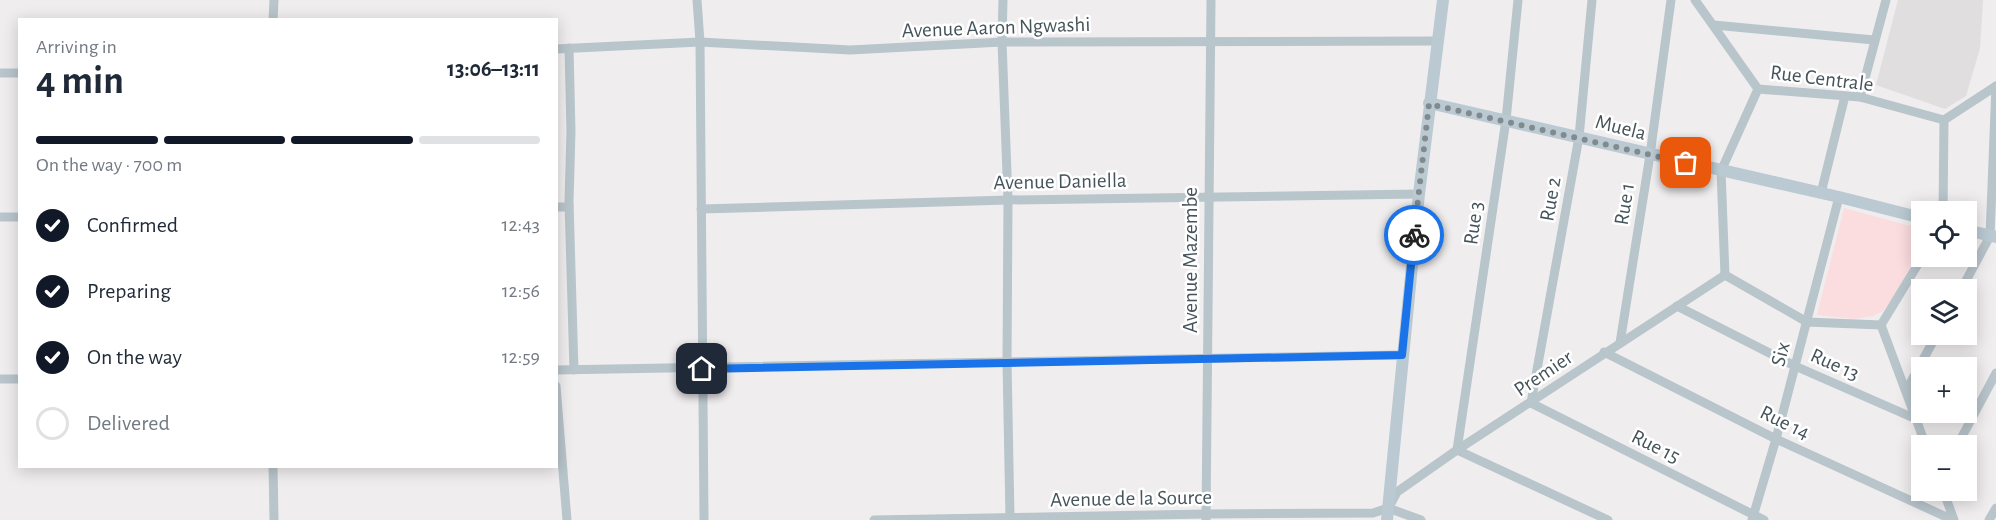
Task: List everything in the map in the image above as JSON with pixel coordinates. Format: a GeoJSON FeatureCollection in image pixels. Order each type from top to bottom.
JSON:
{"type":"FeatureCollection","features":[{"type":"Feature","properties":{"kind":"street"},"geometry":{"type":"LineString","coordinates":[[273,18],[274,0]]}},
{"type":"Feature","properties":{"kind":"street"},"geometry":{"type":"LineString","coordinates":[[697,0],[700,42],[704,520]]}},
{"type":"Feature","properties":{"kind":"street"},"geometry":{"type":"LineString","coordinates":[[1003,0],[1002,42],[1008,200],[1004,519]]}},
{"type":"Feature","properties":{"kind":"street","name":"Avenue Mazembe"},"geometry":{"type":"LineString","coordinates":[[1206,517],[1211,0]]}},
{"type":"Feature","properties":{"kind":"street"},"geometry":{"type":"LineString","coordinates":[[1421,520],[1387,514],[1419,194],[1443,0]]}},
{"type":"Feature","properties":{"kind":"street","name":"Rue 3"},"geometry":{"type":"LineString","coordinates":[[1457,450],[1506,120],[1518,0]]}},
{"type":"Feature","properties":{"kind":"street","name":"Rue 2"},"geometry":{"type":"LineString","coordinates":[[1531,403],[1579,137],[1592,0]]}},
{"type":"Feature","properties":{"kind":"street","name":"Rue 1"},"geometry":{"type":"LineString","coordinates":[[1620,343],[1650,155],[1671,0]]}},
{"type":"Feature","properties":{"kind":"street"},"geometry":{"type":"LineString","coordinates":[[1695,0],[1758,89]]}},
{"type":"Feature","properties":{"kind":"street"},"geometry":{"type":"LineString","coordinates":[[1860,97],[1886,0]]}},
{"type":"Feature","properties":{"kind":"street"},"geometry":{"type":"LineString","coordinates":[[1714,25],[1874,40]]}},
{"type":"Feature","properties":{"kind":"street","name":"Avenue Aaron Ngwashi"},"geometry":{"type":"LineString","coordinates":[[558,49],[700,42],[850,50],[1002,42],[1437,41]]}},
{"type":"Feature","properties":{"kind":"street"},"geometry":{"type":"LineString","coordinates":[[569,48],[571,131],[569,207],[574,370]]}},
{"type":"Feature","properties":{"kind":"street"},"geometry":{"type":"LineString","coordinates":[[0,73],[18,73]]}},
{"type":"Feature","properties":{"kind":"street"},"geometry":{"type":"LineString","coordinates":[[1943,201],[1944,120],[1996,86]]}},
{"type":"Feature","properties":{"kind":"street"},"geometry":{"type":"LineString","coordinates":[[1968,279],[1993,237],[1996,86]]}},
{"type":"Feature","properties":{"kind":"street","name":"Rue Centrale"},"geometry":{"type":"LineString","coordinates":[[1725,275],[1721,171],[1758,89],[1860,97],[1944,120]]}},
{"type":"Feature","properties":{"kind":"street"},"geometry":{"type":"LineString","coordinates":[[1821,193],[1845,96]]}},
{"type":"Feature","properties":{"kind":"street","name":"Muela"},"geometry":{"type":"LineString","coordinates":[[1429,104],[1911,215]]}},
{"type":"Feature","properties":{"kind":"street","name":"Avenue Daniella"},"geometry":{"type":"LineString","coordinates":[[701,209],[1008,200],[1419,194]]}},
{"type":"Feature","properties":{"kind":"street","name":"Six"},"geometry":{"type":"LineString","coordinates":[[1753,518],[1839,197]]}},
{"type":"Feature","properties":{"kind":"street"},"geometry":{"type":"LineString","coordinates":[[558,207],[569,207]]}},
{"type":"Feature","properties":{"kind":"street"},"geometry":{"type":"LineString","coordinates":[[0,217],[18,217]]}},
{"type":"Feature","properties":{"kind":"street"},"geometry":{"type":"LineString","coordinates":[[1977,233],[1993,237]]}},
{"type":"Feature","properties":{"kind":"street"},"geometry":{"type":"LineString","coordinates":[[1881,325],[1916,267]]}},
{"type":"Feature","properties":{"kind":"street"},"geometry":{"type":"LineString","coordinates":[[1725,275],[1807,322],[1881,325]]}},
{"type":"Feature","properties":{"kind":"street","name":"Premier"},"geometry":{"type":"LineString","coordinates":[[1387,514],[1397,492],[1604,352],[1725,275]]}},
{"type":"Feature","properties":{"kind":"street","name":"Rue 13"},"geometry":{"type":"LineString","coordinates":[[1677,306],[1795,366],[1911,417]]}},
{"type":"Feature","properties":{"kind":"street"},"geometry":{"type":"LineString","coordinates":[[1881,325],[1911,405]]}},
{"type":"Feature","properties":{"kind":"street"},"geometry":{"type":"LineString","coordinates":[[1906,391],[1931,345]]}},
{"type":"Feature","properties":{"kind":"street","name":"Rue 14"},"geometry":{"type":"LineString","coordinates":[[1604,352],[1776,439],[1954,520]]}},
{"type":"Feature","properties":{"kind":"street"},"geometry":{"type":"LineString","coordinates":[[558,370],[1402,355]]}},
{"type":"Feature","properties":{"kind":"street"},"geometry":{"type":"LineString","coordinates":[[1963,435],[1996,373]]}},
{"type":"Feature","properties":{"kind":"street"},"geometry":{"type":"LineString","coordinates":[[0,379],[18,379]]}},
{"type":"Feature","properties":{"kind":"street","name":"Rue 15"},"geometry":{"type":"LineString","coordinates":[[1531,403],[1753,518],[1764,520]]}},
{"type":"Feature","properties":{"kind":"street"},"geometry":{"type":"LineString","coordinates":[[558,410],[567,520]]}},
{"type":"Feature","properties":{"kind":"street"},"geometry":{"type":"LineString","coordinates":[[1457,450],[1608,520]]}},
{"type":"Feature","properties":{"kind":"street"},"geometry":{"type":"LineString","coordinates":[[273,468],[274,520]]}},
{"type":"Feature","properties":{"kind":"street"},"geometry":{"type":"LineString","coordinates":[[1947,501],[1954,520]]}},
{"type":"Feature","properties":{"kind":"street"},"geometry":{"type":"LineString","coordinates":[[1989,520],[1996,508]]}},
{"type":"Feature","properties":{"kind":"street","name":"Avenue de la Source"},"geometry":{"type":"LineString","coordinates":[[874,520],[1387,514]]}},
{"type":"Feature","properties":{"kind":"shaded area"},"geometry":{"type":"Polygon","coordinates":[[[1898,0],[1983,0],[1980,48],[1966,96],[1945,109],[1876,85],[1898,0]]]}},
{"type":"Feature","properties":{"kind":"shaded area"},"geometry":{"type":"Polygon","coordinates":[[[1844,208],[1911,226],[1911,266],[1883,311],[1873,316],[1854,319],[1817,315],[1844,208]]]}},
{"type":"Feature","properties":{"kind":"way so far"},"geometry":{"type":"LineString","coordinates":[[1414,235],[1429,104],[1686,163]]}},
{"type":"Feature","properties":{"kind":"route"},"geometry":{"type":"LineString","coordinates":[[702,369],[1402,355],[1414,235]]}}]}
